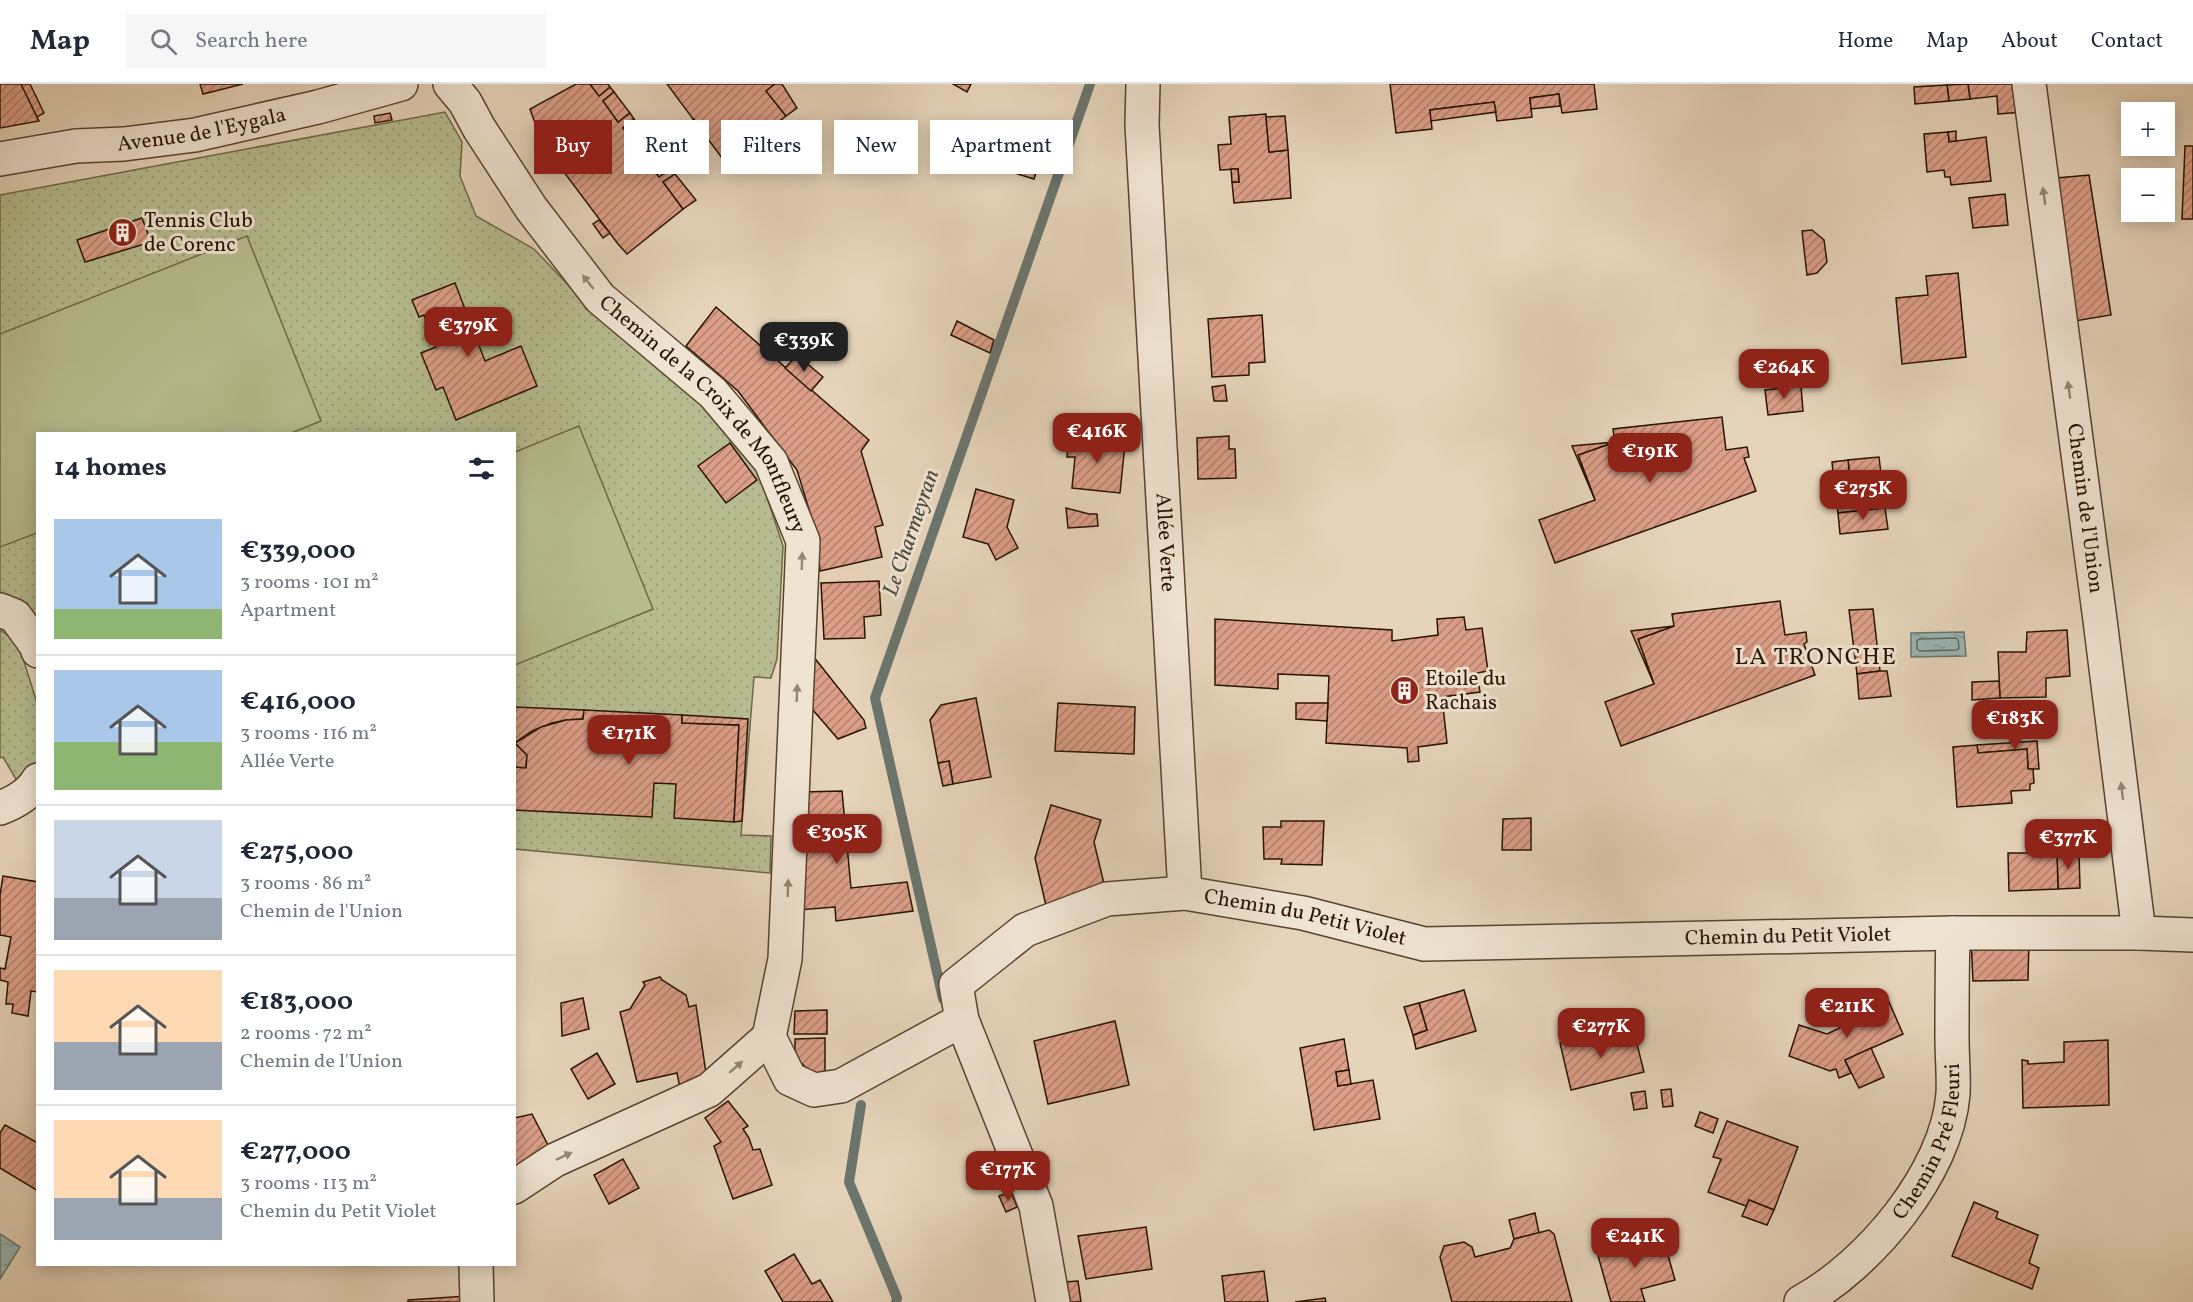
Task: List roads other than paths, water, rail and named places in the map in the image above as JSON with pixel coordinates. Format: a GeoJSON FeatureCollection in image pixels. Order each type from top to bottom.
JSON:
{"type":"FeatureCollection","features":[{"type":"Feature","properties":{"kind":"street","name":"Avenue de l'Eygala"},"geometry":{"type":"LineString","coordinates":[[0,159],[76,146],[124,144],[195,135],[318,107],[401,84]]}},
{"type":"Feature","properties":{"kind":"street","name":"Chemin de la Croix de Montfleury"},"geometry":{"type":"LineString","coordinates":[[450,84],[465,102],[479,128],[531,208],[600,298],[713,393],[771,462],[803,541],[785,959],[769,1037]]}},
{"type":"Feature","properties":{"kind":"street","name":"Allée Verte"},"geometry":{"type":"LineString","coordinates":[[1143,84],[1142,137],[1185,893]]}},
{"type":"Feature","properties":{"kind":"street","name":"Chemin de l'Union"},"geometry":{"type":"LineString","coordinates":[[2029,84],[2139,933]]}},
{"type":"Feature","properties":{"kind":"street"},"geometry":{"type":"LineString","coordinates":[[0,610],[15,616],[36,645]]}},
{"type":"Feature","properties":{"kind":"street"},"geometry":{"type":"LineString","coordinates":[[0,807],[9,804],[33,788],[36,783]]}},
{"type":"Feature","properties":{"kind":"street","name":"Chemin du Petit Violet"},"geometry":{"type":"LineString","coordinates":[[962,1020],[956,985],[1025,930],[1107,899],[1185,893],[1303,913],[1424,944],[1953,933]]}},
{"type":"Feature","properties":{"kind":"street"},"geometry":{"type":"LineString","coordinates":[[1953,933],[2193,935]]}},
{"type":"Feature","properties":{"kind":"street","name":"Chemin Pré Fleuri"},"geometry":{"type":"LineString","coordinates":[[1801,1302],[1845,1273],[1883,1234],[1905,1208],[1937,1154],[1946,1130],[1953,1095],[1953,933]]}},
{"type":"Feature","properties":{"kind":"street"},"geometry":{"type":"LineString","coordinates":[[516,1186],[555,1160],[709,1090],[769,1037],[790,1079],[814,1090],[841,1086],[962,1020],[1036,1206],[1053,1302]]}},
{"type":"Feature","properties":{"kind":"street"},"geometry":{"type":"LineString","coordinates":[[476,1266],[477,1302]]}},
{"type":"Feature","properties":{"kind":"water"},"geometry":{"type":"Polygon","coordinates":[[[1964,632],[1966,656],[1911,657],[1911,633],[1964,632]]]}},
{"type":"Feature","properties":{"kind":"water"},"geometry":{"type":"Polygon","coordinates":[[[0,1234],[20,1247],[0,1279],[0,1234]]]}},
{"type":"Feature","properties":{"kind":"waterway","name":"Le Charmeyran"},"geometry":{"type":"LineString","coordinates":[[943,999],[875,698],[1090,84]]}},
{"type":"Feature","properties":{"kind":"waterway","name":"Le Charmeyran"},"geometry":{"type":"LineString","coordinates":[[861,1105],[849,1182],[897,1298],[896,1302]]}},
{"type":"Feature","properties":{"kind":"place","name":"Tennis Club de Corenc"},"geometry":{"type":"Point","coordinates":[123,233]}},
{"type":"Feature","properties":{"kind":"place","name":"Etoile du Rachais"},"geometry":{"type":"Point","coordinates":[1404,691]}},
{"type":"Feature","properties":{"kind":"district","name":"LA TRONCHE"},"geometry":{"type":"Point","coordinates":[1816,658]}}]}
